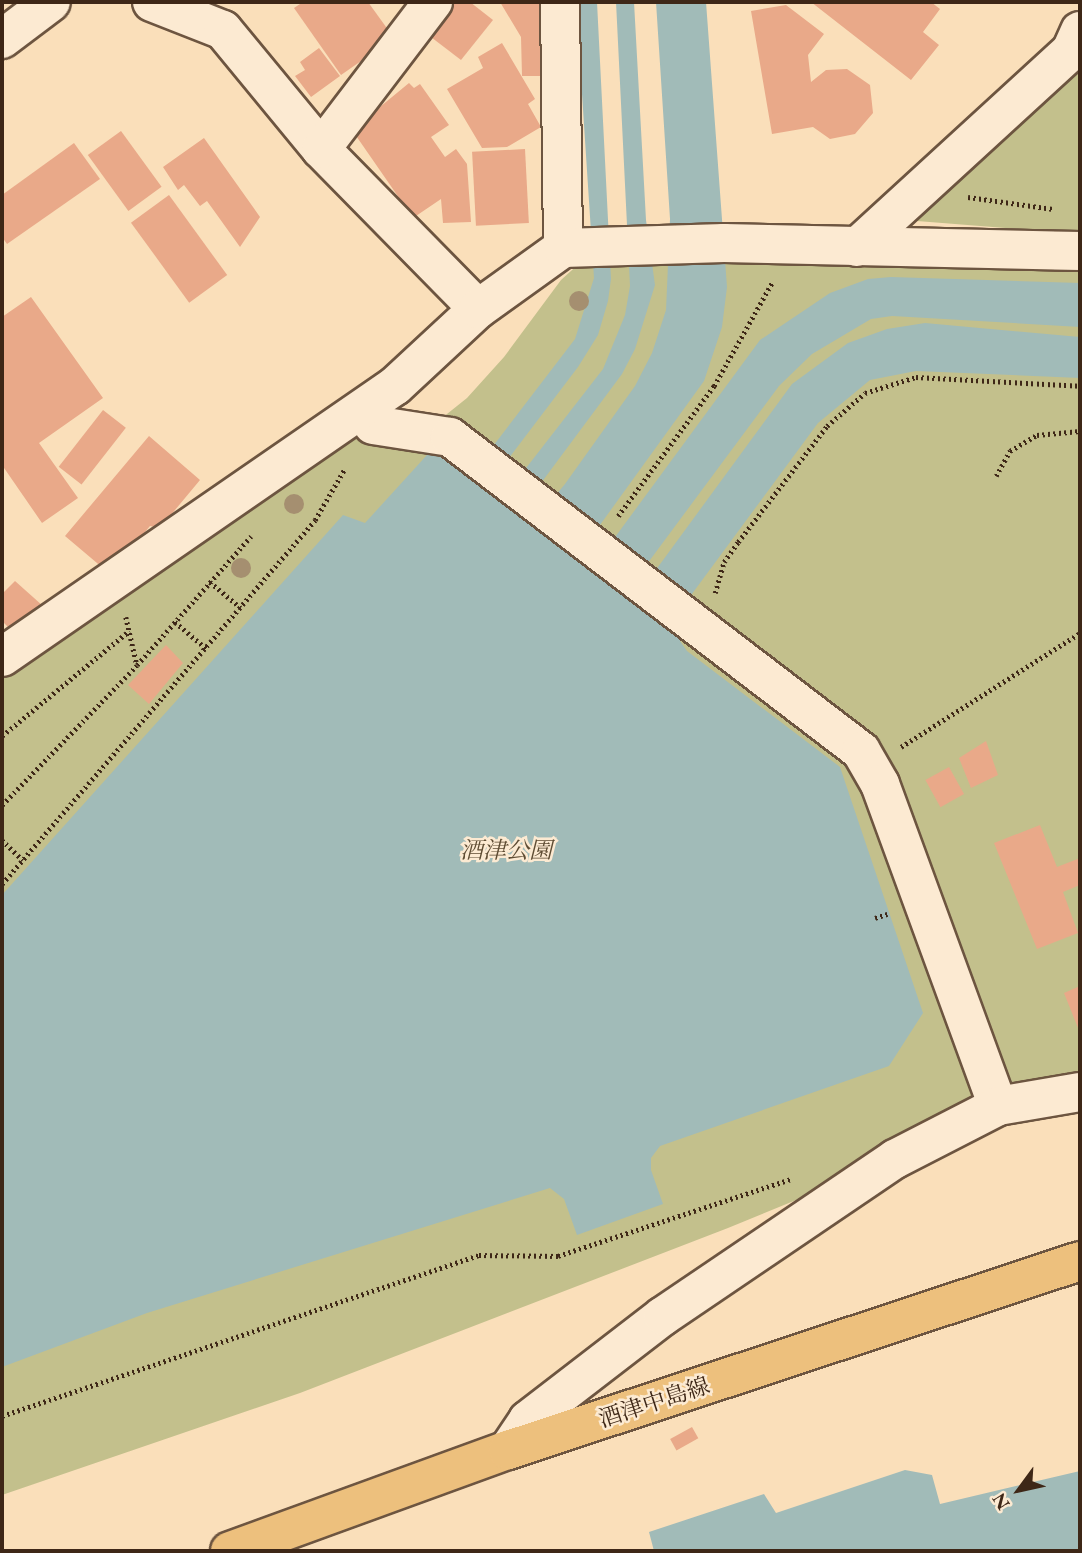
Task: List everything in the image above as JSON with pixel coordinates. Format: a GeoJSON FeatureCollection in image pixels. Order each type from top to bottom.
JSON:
{"type":"FeatureCollection","features":[{"type":"Feature","properties":{"kind":"main road","name":"酒津中島線"},"geometry":{"type":"LineString","coordinates":[[230,1551],[508,1450],[1080,1261]]}},
{"type":"Feature","properties":{"kind":"street"},"geometry":{"type":"LineString","coordinates":[[2,39],[51,2]]}},
{"type":"Feature","properties":{"kind":"street"},"geometry":{"type":"LineString","coordinates":[[152,2],[223,30],[321,149],[478,309]]}},
{"type":"Feature","properties":{"kind":"street"},"geometry":{"type":"LineString","coordinates":[[321,149],[433,2]]}},
{"type":"Feature","properties":{"kind":"street"},"geometry":{"type":"LineString","coordinates":[[560,2],[573,247]]}},
{"type":"Feature","properties":{"kind":"street"},"geometry":{"type":"LineString","coordinates":[[857,247],[1071,51],[1080,31]]}},
{"type":"Feature","properties":{"kind":"street"},"geometry":{"type":"LineString","coordinates":[[2,657],[395,386],[478,309],[573,247],[724,243],[1080,251]]}},
{"type":"Feature","properties":{"kind":"street"},"geometry":{"type":"LineString","coordinates":[[373,425],[450,437],[861,751],[870,765],[998,1106]]}},
{"type":"Feature","properties":{"kind":"street"},"geometry":{"type":"LineString","coordinates":[[508,1450],[527,1420],[663,1316],[895,1158],[998,1106],[1080,1092]]}},
{"type":"Feature","properties":{"kind":"path"},"geometry":{"type":"LineString","coordinates":[[959,196],[1056,209]]}},
{"type":"Feature","properties":{"kind":"path"},"geometry":{"type":"LineString","coordinates":[[610,527],[714,386],[777,273]]}},
{"type":"Feature","properties":{"kind":"path"},"geometry":{"type":"LineString","coordinates":[[704,631],[724,562],[827,426],[865,393],[916,377],[1080,386]]}},
{"type":"Feature","properties":{"kind":"path"},"geometry":{"type":"LineString","coordinates":[[2,884],[207,649],[315,520],[373,425]]}},
{"type":"Feature","properties":{"kind":"path"},"geometry":{"type":"LineString","coordinates":[[996,476],[1010,451],[1037,435],[1080,431]]}},
{"type":"Feature","properties":{"kind":"path"},"geometry":{"type":"LineString","coordinates":[[2,805],[175,622],[254,532]]}},
{"type":"Feature","properties":{"kind":"path"},"geometry":{"type":"LineString","coordinates":[[210,583],[241,608]]}},
{"type":"Feature","properties":{"kind":"path"},"geometry":{"type":"LineString","coordinates":[[175,622],[207,649]]}},
{"type":"Feature","properties":{"kind":"path"},"geometry":{"type":"LineString","coordinates":[[2,736],[129,631]]}},
{"type":"Feature","properties":{"kind":"path"},"geometry":{"type":"LineString","coordinates":[[870,765],[984,698],[1080,633]]}},
{"type":"Feature","properties":{"kind":"path"},"geometry":{"type":"LineString","coordinates":[[2,840],[23,860]]}},
{"type":"Feature","properties":{"kind":"path"},"geometry":{"type":"LineString","coordinates":[[2,1416],[479,1255],[558,1256],[804,1174]]}},
{"type":"Feature","properties":{"kind":"green space"},"geometry":{"type":"Polygon","coordinates":[[[1080,65],[1080,234],[917,221],[918,209],[1080,65]]]}},
{"type":"Feature","properties":{"kind":"green space","name":"酒津公園"},"geometry":{"type":"Polygon","coordinates":[[[582,261],[1080,267],[1080,1084],[728,1228],[300,1393],[2,1495],[2,676],[369,419],[437,422],[467,398],[504,357],[561,280],[582,261]]]}},
{"type":"Feature","properties":{"kind":"water","name":"酒津公園"},"geometry":{"type":"Polygon","coordinates":[[[576,2],[597,2],[611,279],[608,301],[598,335],[578,367],[490,483],[505,495],[603,369],[625,315],[630,286],[616,2],[634,2],[646,220],[655,285],[635,349],[622,374],[521,510],[535,520],[565,484],[635,386],[652,353],[666,310],[670,219],[656,2],[706,2],[727,287],[722,327],[704,381],[579,554],[610,544],[760,340],[830,293],[868,279],[891,277],[1080,283],[1080,327],[892,316],[871,319],[812,354],[779,386],[627,591],[636,597],[792,384],[848,343],[887,329],[925,323],[1080,337],[1080,378],[916,371],[870,380],[818,423],[686,602],[680,641],[687,651],[840,767],[923,1013],[889,1066],[660,1146],[651,1158],[651,1170],[663,1204],[577,1235],[564,1199],[550,1188],[147,1313],[2,1367],[2,895],[343,515],[365,523],[437,444],[474,471],[575,339],[594,278],[576,2]]]}},
{"type":"Feature","properties":{"kind":"water"},"geometry":{"type":"Polygon","coordinates":[[[905,1470],[932,1475],[940,1504],[1080,1471],[1080,1551],[654,1551],[649,1532],[764,1494],[776,1513],[905,1470]]]}},
{"type":"Feature","properties":{"kind":"building"},"geometry":{"type":"Polygon","coordinates":[[[303,2],[368,2],[394,38],[341,75],[294,8],[303,2]]]}},
{"type":"Feature","properties":{"kind":"building"},"geometry":{"type":"Polygon","coordinates":[[[453,2],[470,2],[493,20],[461,60],[427,34],[453,2]]]}},
{"type":"Feature","properties":{"kind":"building"},"geometry":{"type":"Polygon","coordinates":[[[500,2],[538,2],[547,17],[548,76],[522,76],[521,37],[500,2]]]}},
{"type":"Feature","properties":{"kind":"building"},"geometry":{"type":"Polygon","coordinates":[[[811,2],[931,2],[940,9],[923,32],[939,45],[911,80],[811,2]]]}},
{"type":"Feature","properties":{"kind":"building"},"geometry":{"type":"Polygon","coordinates":[[[786,5],[824,34],[808,55],[811,82],[826,70],[847,69],[870,85],[873,113],[855,134],[830,139],[813,127],[772,134],[751,11],[786,5]]]}},
{"type":"Feature","properties":{"kind":"building"},"geometry":{"type":"Polygon","coordinates":[[[502,43],[535,99],[528,104],[541,127],[507,147],[482,148],[447,89],[483,68],[478,57],[502,43]]]}},
{"type":"Feature","properties":{"kind":"building"},"geometry":{"type":"Polygon","coordinates":[[[319,48],[340,76],[311,97],[295,76],[305,70],[300,62],[319,48]]]}},
{"type":"Feature","properties":{"kind":"building"},"geometry":{"type":"Polygon","coordinates":[[[409,83],[414,88],[420,84],[449,125],[431,137],[445,157],[456,149],[467,164],[471,222],[443,223],[441,199],[413,218],[352,130],[409,83]]]}},
{"type":"Feature","properties":{"kind":"building"},"geometry":{"type":"Polygon","coordinates":[[[121,131],[162,187],[128,211],[88,155],[121,131]]]}},
{"type":"Feature","properties":{"kind":"building"},"geometry":{"type":"Polygon","coordinates":[[[204,138],[260,217],[240,247],[207,201],[200,206],[184,185],[178,190],[163,167],[204,138]]]}},
{"type":"Feature","properties":{"kind":"building"},"geometry":{"type":"Polygon","coordinates":[[[74,143],[100,179],[7,244],[2,237],[2,195],[74,143]]]}},
{"type":"Feature","properties":{"kind":"building"},"geometry":{"type":"Polygon","coordinates":[[[525,149],[529,223],[476,226],[472,152],[525,149]]]}},
{"type":"Feature","properties":{"kind":"building"},"geometry":{"type":"Polygon","coordinates":[[[169,195],[227,275],[189,303],[131,223],[169,195]]]}},
{"type":"Feature","properties":{"kind":"building"},"geometry":{"type":"Polygon","coordinates":[[[31,297],[103,398],[39,443],[78,498],[42,523],[2,465],[2,317],[31,297]]]}},
{"type":"Feature","properties":{"kind":"building"},"geometry":{"type":"Polygon","coordinates":[[[103,410],[126,428],[82,485],[59,467],[103,410]]]}},
{"type":"Feature","properties":{"kind":"building"},"geometry":{"type":"Polygon","coordinates":[[[149,436],[200,480],[160,528],[150,526],[110,574],[65,536],[149,436]]]}},
{"type":"Feature","properties":{"kind":"building"},"geometry":{"type":"Polygon","coordinates":[[[15,581],[43,606],[16,635],[2,621],[2,594],[15,581]]]}},
{"type":"Feature","properties":{"kind":"building"},"geometry":{"type":"Polygon","coordinates":[[[166,645],[183,663],[149,704],[128,685],[166,645]]]}},
{"type":"Feature","properties":{"kind":"building"},"geometry":{"type":"Polygon","coordinates":[[[986,741],[998,775],[971,788],[959,758],[986,741]]]}},
{"type":"Feature","properties":{"kind":"building"},"geometry":{"type":"Polygon","coordinates":[[[949,767],[964,794],[940,807],[925,780],[949,767]]]}},
{"type":"Feature","properties":{"kind":"building"},"geometry":{"type":"Polygon","coordinates":[[[1040,825],[1057,867],[1080,858],[1080,885],[1063,892],[1078,933],[1037,949],[994,843],[1040,825]]]}},
{"type":"Feature","properties":{"kind":"building"},"geometry":{"type":"Polygon","coordinates":[[[1080,986],[1080,1033],[1064,993],[1080,986]]]}},
{"type":"Feature","properties":{"kind":"building"},"geometry":{"type":"Polygon","coordinates":[[[692,1427],[698,1438],[676,1450],[670,1439],[692,1427]]]}}]}
